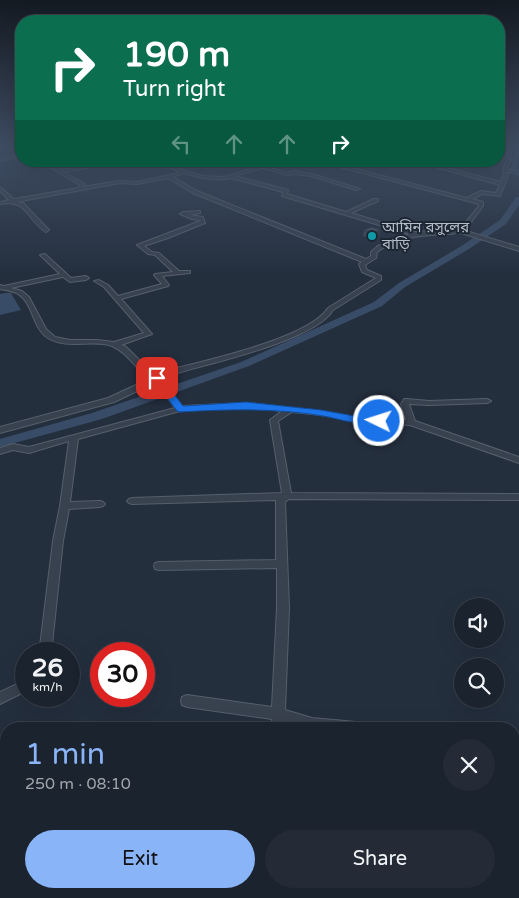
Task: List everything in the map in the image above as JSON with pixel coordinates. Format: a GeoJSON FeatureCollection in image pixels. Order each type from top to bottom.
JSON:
{"type":"FeatureCollection","features":[{"type":"Feature","properties":{"kind":"street"},"geometry":{"type":"LineString","coordinates":[[2,190],[14,201],[21,204],[46,230]]}},
{"type":"Feature","properties":{"kind":"street"},"geometry":{"type":"LineString","coordinates":[[0,203],[79,190]]}},
{"type":"Feature","properties":{"kind":"street"},"geometry":{"type":"LineString","coordinates":[[191,190],[365,262]]}},
{"type":"Feature","properties":{"kind":"street"},"geometry":{"type":"LineString","coordinates":[[282,190],[286,192],[284,195],[414,234]]}},
{"type":"Feature","properties":{"kind":"street"},"geometry":{"type":"LineString","coordinates":[[0,430],[112,400],[157,378],[278,342],[316,322],[326,316],[330,309],[379,279],[379,277],[364,271],[362,264],[374,257],[374,252],[380,247],[414,234],[452,232],[464,228],[481,206],[481,203],[433,190]]}},
{"type":"Feature","properties":{"kind":"street"},"geometry":{"type":"LineString","coordinates":[[469,199],[481,192],[498,195],[500,190]]}},
{"type":"Feature","properties":{"kind":"street"},"geometry":{"type":"LineString","coordinates":[[345,214],[376,200]]}},
{"type":"Feature","properties":{"kind":"street"},"geometry":{"type":"LineString","coordinates":[[178,273],[157,254],[150,253],[140,245],[203,222],[201,218],[194,218],[183,214],[198,212]]}},
{"type":"Feature","properties":{"kind":"street"},"geometry":{"type":"LineString","coordinates":[[457,230],[519,249]]}},
{"type":"Feature","properties":{"kind":"street"},"geometry":{"type":"LineString","coordinates":[[43,255],[70,280],[86,278]]}},
{"type":"Feature","properties":{"kind":"street"},"geometry":{"type":"LineString","coordinates":[[116,298],[166,285],[157,275],[188,272]]}},
{"type":"Feature","properties":{"kind":"street"},"geometry":{"type":"LineString","coordinates":[[1,288],[64,275]]}},
{"type":"Feature","properties":{"kind":"street"},"geometry":{"type":"LineString","coordinates":[[1,288],[22,294],[33,308],[46,332],[53,338],[86,343],[116,344],[149,334],[106,286],[97,281]]}},
{"type":"Feature","properties":{"kind":"street"},"geometry":{"type":"LineString","coordinates":[[116,344],[151,377],[158,379],[180,409]]}},
{"type":"Feature","properties":{"kind":"street"},"geometry":{"type":"LineString","coordinates":[[411,422],[405,404],[407,401],[429,403],[487,401]]}},
{"type":"Feature","properties":{"kind":"street"},"geometry":{"type":"LineString","coordinates":[[0,451],[13,447],[29,450],[180,409],[246,405],[321,413],[360,420],[411,422],[519,460]]}},
{"type":"Feature","properties":{"kind":"street"},"geometry":{"type":"LineString","coordinates":[[287,496],[274,420],[290,410]]}},
{"type":"Feature","properties":{"kind":"street"},"geometry":{"type":"LineString","coordinates":[[46,642],[56,558],[74,437]]}},
{"type":"Feature","properties":{"kind":"street"},"geometry":{"type":"LineString","coordinates":[[279,722],[283,608],[280,501],[287,496]]}},
{"type":"Feature","properties":{"kind":"street"},"geometry":{"type":"LineString","coordinates":[[132,501],[287,496],[519,497]]}},
{"type":"Feature","properties":{"kind":"street"},"geometry":{"type":"LineString","coordinates":[[65,506],[100,504]]}},
{"type":"Feature","properties":{"kind":"street"},"geometry":{"type":"LineString","coordinates":[[159,566],[281,564]]}},
{"type":"Feature","properties":{"kind":"street"},"geometry":{"type":"LineString","coordinates":[[0,698],[15,690]]}},
{"type":"Feature","properties":{"kind":"street"},"geometry":{"type":"LineString","coordinates":[[187,701],[280,714],[306,722]]}},
{"type":"Feature","properties":{"kind":"water"},"geometry":{"type":"Polygon","coordinates":[[[11,293],[21,310],[0,315],[0,294],[11,293]]]}},
{"type":"Feature","properties":{"kind":"building"},"geometry":{"type":"Polygon","coordinates":[[[372,227],[380,230],[372,233],[364,230],[372,227]]]}},
{"type":"Feature","properties":{"kind":"waterway"},"geometry":{"type":"LineString","coordinates":[[0,443],[97,416],[245,364],[378,304],[402,285],[466,247],[503,222],[519,199]]}},
{"type":"Feature","properties":{"kind":"place","name":"আমিন রসুলের বাড়ি"},"geometry":{"type":"Point","coordinates":[372,236]}},
{"type":"Feature","properties":{"kind":"route"},"geometry":{"type":"LineString","coordinates":[[157,378],[171,394],[180,409],[246,405],[379,421]]}}]}
